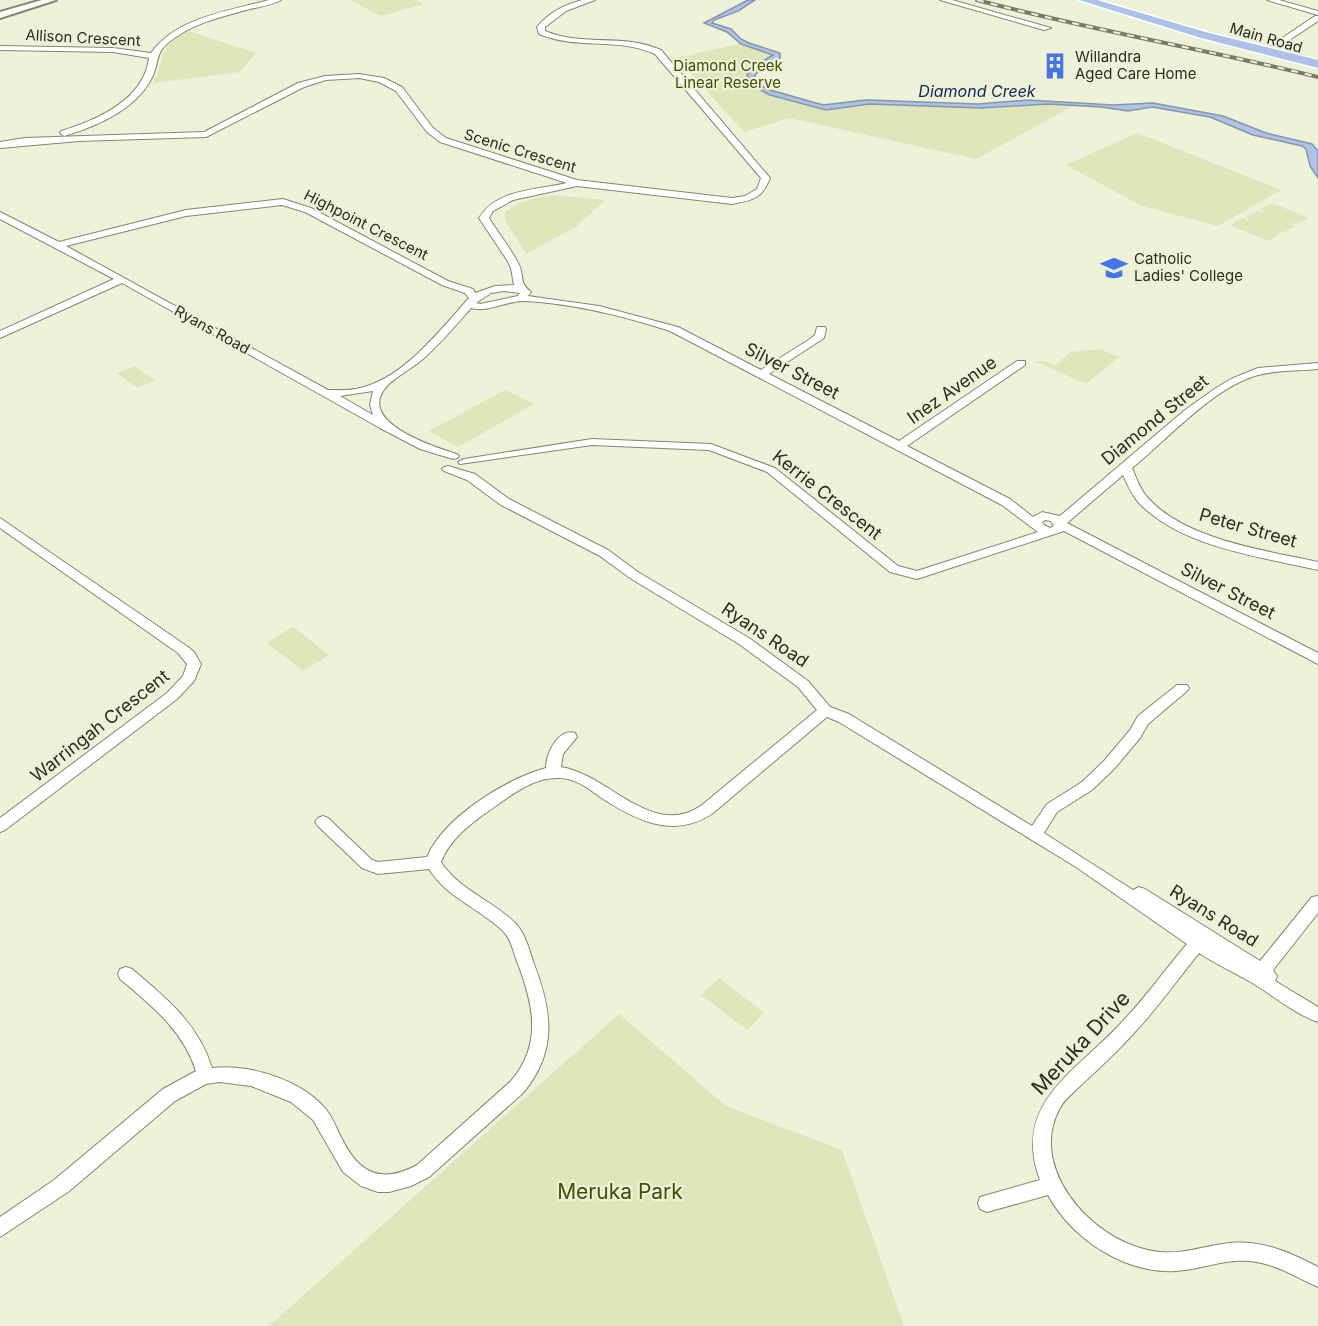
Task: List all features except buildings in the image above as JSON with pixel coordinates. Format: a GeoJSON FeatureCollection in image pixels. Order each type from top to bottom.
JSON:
{"type":"FeatureCollection","features":[{"type":"Feature","properties":{"kind":"main road","name":"Main Road"},"geometry":{"type":"LineString","coordinates":[[1085,0],[1318,69]]}},
{"type":"Feature","properties":{"kind":"main road","name":"Main Road"},"geometry":{"type":"LineString","coordinates":[[1264,53],[1318,64]]}},
{"type":"Feature","properties":{"kind":"street"},"geometry":{"type":"LineString","coordinates":[[0,15],[52,0]]}},
{"type":"Feature","properties":{"kind":"street"},"geometry":{"type":"LineString","coordinates":[[153,56],[162,42],[177,33],[217,17],[277,0]]}},
{"type":"Feature","properties":{"kind":"street","name":"Scenic Crescent"},"geometry":{"type":"LineString","coordinates":[[18,143],[79,138],[206,134],[301,85],[325,78],[359,76],[381,80],[399,88],[430,130],[443,140],[576,183],[732,201],[748,198],[761,191],[766,178],[658,52],[625,42],[571,42],[542,32],[541,27],[552,14],[591,0]]}},
{"type":"Feature","properties":{"kind":"street"},"geometry":{"type":"LineString","coordinates":[[944,0],[1047,28]]}},
{"type":"Feature","properties":{"kind":"street"},"geometry":{"type":"LineString","coordinates":[[1271,0],[1318,13]]}},
{"type":"Feature","properties":{"kind":"street"},"geometry":{"type":"LineString","coordinates":[[1264,53],[1318,18]]}},
{"type":"Feature","properties":{"kind":"street","name":"Allison Crescent"},"geometry":{"type":"LineString","coordinates":[[0,48],[113,50],[153,56],[152,69],[145,83],[133,97],[114,110],[79,129],[0,145]]}},
{"type":"Feature","properties":{"kind":"street"},"geometry":{"type":"LineString","coordinates":[[523,293],[512,260],[484,218],[485,214],[495,204],[512,196],[576,183]]}},
{"type":"Feature","properties":{"kind":"street","name":"Highpoint Crescent"},"geometry":{"type":"LineString","coordinates":[[62,247],[85,237],[186,213],[283,202],[308,210],[454,287],[469,291],[471,301],[480,307]]}},
{"type":"Feature","properties":{"kind":"street","name":"Ryans Road"},"geometry":{"type":"LineString","coordinates":[[0,214],[122,279],[423,447],[461,457],[481,484]]}},
{"type":"Feature","properties":{"kind":"street"},"geometry":{"type":"LineString","coordinates":[[498,290],[507,285],[516,272]]}},
{"type":"Feature","properties":{"kind":"street"},"geometry":{"type":"LineString","coordinates":[[0,335],[122,279]]}},
{"type":"Feature","properties":{"kind":"street","name":"Highpoint Crescent"},"geometry":{"type":"LineString","coordinates":[[454,287],[486,292]]}},
{"type":"Feature","properties":{"kind":"street"},"geometry":{"type":"LineString","coordinates":[[384,426],[374,402],[376,393],[385,382],[426,350],[451,326],[471,301],[486,292],[498,290],[523,293]]}},
{"type":"Feature","properties":{"kind":"street"},"geometry":{"type":"LineString","coordinates":[[451,326],[480,307],[523,293]]}},
{"type":"Feature","properties":{"kind":"street","name":"Silver Street"},"geometry":{"type":"LineString","coordinates":[[523,293],[674,329],[760,375],[902,445],[1040,520],[1089,541],[1318,659]]}},
{"type":"Feature","properties":{"kind":"street"},"geometry":{"type":"LineString","coordinates":[[760,375],[814,341],[820,336],[821,329]]}},
{"type":"Feature","properties":{"kind":"street","name":"Inez Avenue"},"geometry":{"type":"LineString","coordinates":[[902,445],[1021,363]]}},
{"type":"Feature","properties":{"kind":"street","name":"Diamond Street"},"geometry":{"type":"LineString","coordinates":[[1040,520],[1087,496],[1222,388],[1257,372],[1318,366]]}},
{"type":"Feature","properties":{"kind":"street"},"geometry":{"type":"LineString","coordinates":[[1304,368],[1318,378]]}},
{"type":"Feature","properties":{"kind":"street"},"geometry":{"type":"LineString","coordinates":[[324,393],[354,393],[385,382]]}},
{"type":"Feature","properties":{"kind":"street","name":"Kerrie Crescent"},"geometry":{"type":"LineString","coordinates":[[445,466],[459,468],[464,463],[592,442],[711,447],[771,470],[875,555],[906,573],[917,575],[1056,528]]}},
{"type":"Feature","properties":{"kind":"street","name":"Ryans Road"},"geometry":{"type":"LineString","coordinates":[[423,447],[445,466],[471,477],[505,502],[604,553],[634,575],[744,642],[803,684],[825,711],[844,718],[1081,863],[1201,939],[1221,959],[1258,973],[1293,1002],[1318,1014]]}},
{"type":"Feature","properties":{"kind":"street"},"geometry":{"type":"LineString","coordinates":[[445,466],[446,458],[453,456]]}},
{"type":"Feature","properties":{"kind":"street","name":"Peter Street"},"geometry":{"type":"LineString","coordinates":[[1126,467],[1138,494],[1151,508],[1169,521],[1204,537],[1318,566]]}},
{"type":"Feature","properties":{"kind":"street","name":"Diamond Street"},"geometry":{"type":"LineString","coordinates":[[1056,528],[1087,496]]}},
{"type":"Feature","properties":{"kind":"street","name":"Kerrie Crescent"},"geometry":{"type":"LineString","coordinates":[[1017,542],[1028,536],[1040,520]]}},
{"type":"Feature","properties":{"kind":"street","name":"Warringah Crescent"},"geometry":{"type":"LineString","coordinates":[[0,522],[183,650],[194,664],[189,678],[164,703],[0,826]]}},
{"type":"Feature","properties":{"kind":"street"},"geometry":{"type":"LineString","coordinates":[[1034,836],[1052,808],[1087,786],[1109,765],[1135,734],[1143,720],[1182,688]]}},
{"type":"Feature","properties":{"kind":"street"},"geometry":{"type":"LineString","coordinates":[[0,1228],[61,1186],[169,1095],[184,1085],[206,1076],[242,1077],[280,1087],[292,1094],[318,1113],[327,1125],[341,1155],[350,1166],[371,1181],[392,1186],[423,1171],[518,1087],[531,1071],[536,1061],[540,1025],[536,988],[518,940],[505,922],[455,889],[440,875],[434,863],[437,851],[444,839],[481,809],[538,774],[554,771],[564,771],[585,780],[649,817],[672,822],[682,821],[713,806],[825,711]]}},
{"type":"Feature","properties":{"kind":"street"},"geometry":{"type":"LineString","coordinates":[[554,771],[552,761],[558,748],[570,736]]}},
{"type":"Feature","properties":{"kind":"street"},"geometry":{"type":"LineString","coordinates":[[323,822],[367,864],[378,868],[434,863]]}},
{"type":"Feature","properties":{"kind":"street"},"geometry":{"type":"LineString","coordinates":[[1258,973],[1318,902]]}},
{"type":"Feature","properties":{"kind":"street","name":"Meruka Drive"},"geometry":{"type":"LineString","coordinates":[[1201,939],[1128,1028],[1063,1088],[1046,1112],[1041,1126],[1040,1144],[1042,1162],[1050,1186],[1089,1230],[1120,1250],[1134,1256],[1149,1260],[1179,1262],[1225,1252],[1258,1253],[1286,1260],[1318,1277]]}},
{"type":"Feature","properties":{"kind":"street"},"geometry":{"type":"LineString","coordinates":[[126,974],[184,1026],[201,1057],[206,1076]]}},
{"type":"Feature","properties":{"kind":"street"},"geometry":{"type":"LineString","coordinates":[[987,1203],[1050,1186]]}},
{"type":"Feature","properties":{"kind":"green space"},"geometry":{"type":"Polygon","coordinates":[[[350,0],[416,0],[423,4],[381,16],[350,0]]]}},
{"type":"Feature","properties":{"kind":"green space"},"geometry":{"type":"Polygon","coordinates":[[[189,31],[256,53],[239,72],[153,83],[167,47],[179,36],[189,31]]]}},
{"type":"Feature","properties":{"kind":"green space","name":"Diamond Creek Linear Reserve"},"geometry":{"type":"Polygon","coordinates":[[[743,43],[768,49],[779,58],[757,74],[756,78],[765,87],[816,103],[833,104],[857,99],[882,99],[921,104],[974,106],[1009,103],[1077,104],[976,159],[789,118],[744,132],[676,58],[743,43]]]}},
{"type":"Feature","properties":{"kind":"green space"},"geometry":{"type":"Polygon","coordinates":[[[1137,133],[1281,190],[1218,226],[1142,206],[1066,165],[1137,133]]]}},
{"type":"Feature","properties":{"kind":"green space"},"geometry":{"type":"Polygon","coordinates":[[[552,195],[605,200],[577,226],[526,254],[505,220],[505,212],[520,202],[552,195]]]}},
{"type":"Feature","properties":{"kind":"green space"},"geometry":{"type":"Polygon","coordinates":[[[1272,203],[1309,218],[1297,224],[1292,223],[1295,226],[1283,233],[1277,232],[1280,234],[1268,241],[1230,225],[1243,218],[1250,219],[1246,217],[1258,211],[1262,212],[1260,209],[1272,203]]]}},
{"type":"Feature","properties":{"kind":"green space"},"geometry":{"type":"Polygon","coordinates":[[[1100,349],[1119,357],[1086,384],[1034,361],[1046,361],[1055,365],[1071,352],[1100,349]]]}},
{"type":"Feature","properties":{"kind":"green space"},"geometry":{"type":"Polygon","coordinates":[[[134,366],[155,380],[138,388],[117,373],[134,366]]]}},
{"type":"Feature","properties":{"kind":"green space"},"geometry":{"type":"Polygon","coordinates":[[[505,390],[534,404],[458,447],[429,431],[505,390]]]}},
{"type":"Feature","properties":{"kind":"green space"},"geometry":{"type":"Polygon","coordinates":[[[293,627],[329,655],[303,671],[267,643],[293,627]]]}},
{"type":"Feature","properties":{"kind":"green space"},"geometry":{"type":"Polygon","coordinates":[[[719,978],[764,1013],[747,1030],[701,995],[719,978]]]}},
{"type":"Feature","properties":{"kind":"green space","name":"Meruka Park"},"geometry":{"type":"Polygon","coordinates":[[[619,1014],[726,1106],[842,1150],[904,1326],[269,1326],[619,1014]]]}},
{"type":"Feature","properties":{"kind":"water"},"geometry":{"type":"Polygon","coordinates":[[[748,0],[755,0],[712,23],[731,29],[749,43],[780,53],[780,58],[760,68],[754,77],[757,83],[770,90],[823,105],[867,100],[978,104],[1028,100],[1113,105],[1153,103],[1223,116],[1266,133],[1312,144],[1318,151],[1318,178],[1310,166],[1306,149],[1302,146],[1253,135],[1210,117],[1152,107],[1128,111],[1048,104],[981,108],[869,104],[826,110],[770,95],[751,85],[747,75],[753,67],[773,55],[741,44],[727,32],[704,23],[748,0]]]}},
{"type":"Feature","properties":{"kind":"railway"},"geometry":{"type":"LineString","coordinates":[[977,0],[1318,77]]}},
{"type":"Feature","properties":{"kind":"place","name":"Willandra Aged Care Home"},"geometry":{"type":"Point","coordinates":[1055,66]}},
{"type":"Feature","properties":{"kind":"place","name":"Catholic Ladies' College"},"geometry":{"type":"Point","coordinates":[1114,268]}},
{"type":"Feature","properties":{"kind":"water label","name":"Diamond Creek"},"geometry":{"type":"Point","coordinates":[977,91]}}]}
